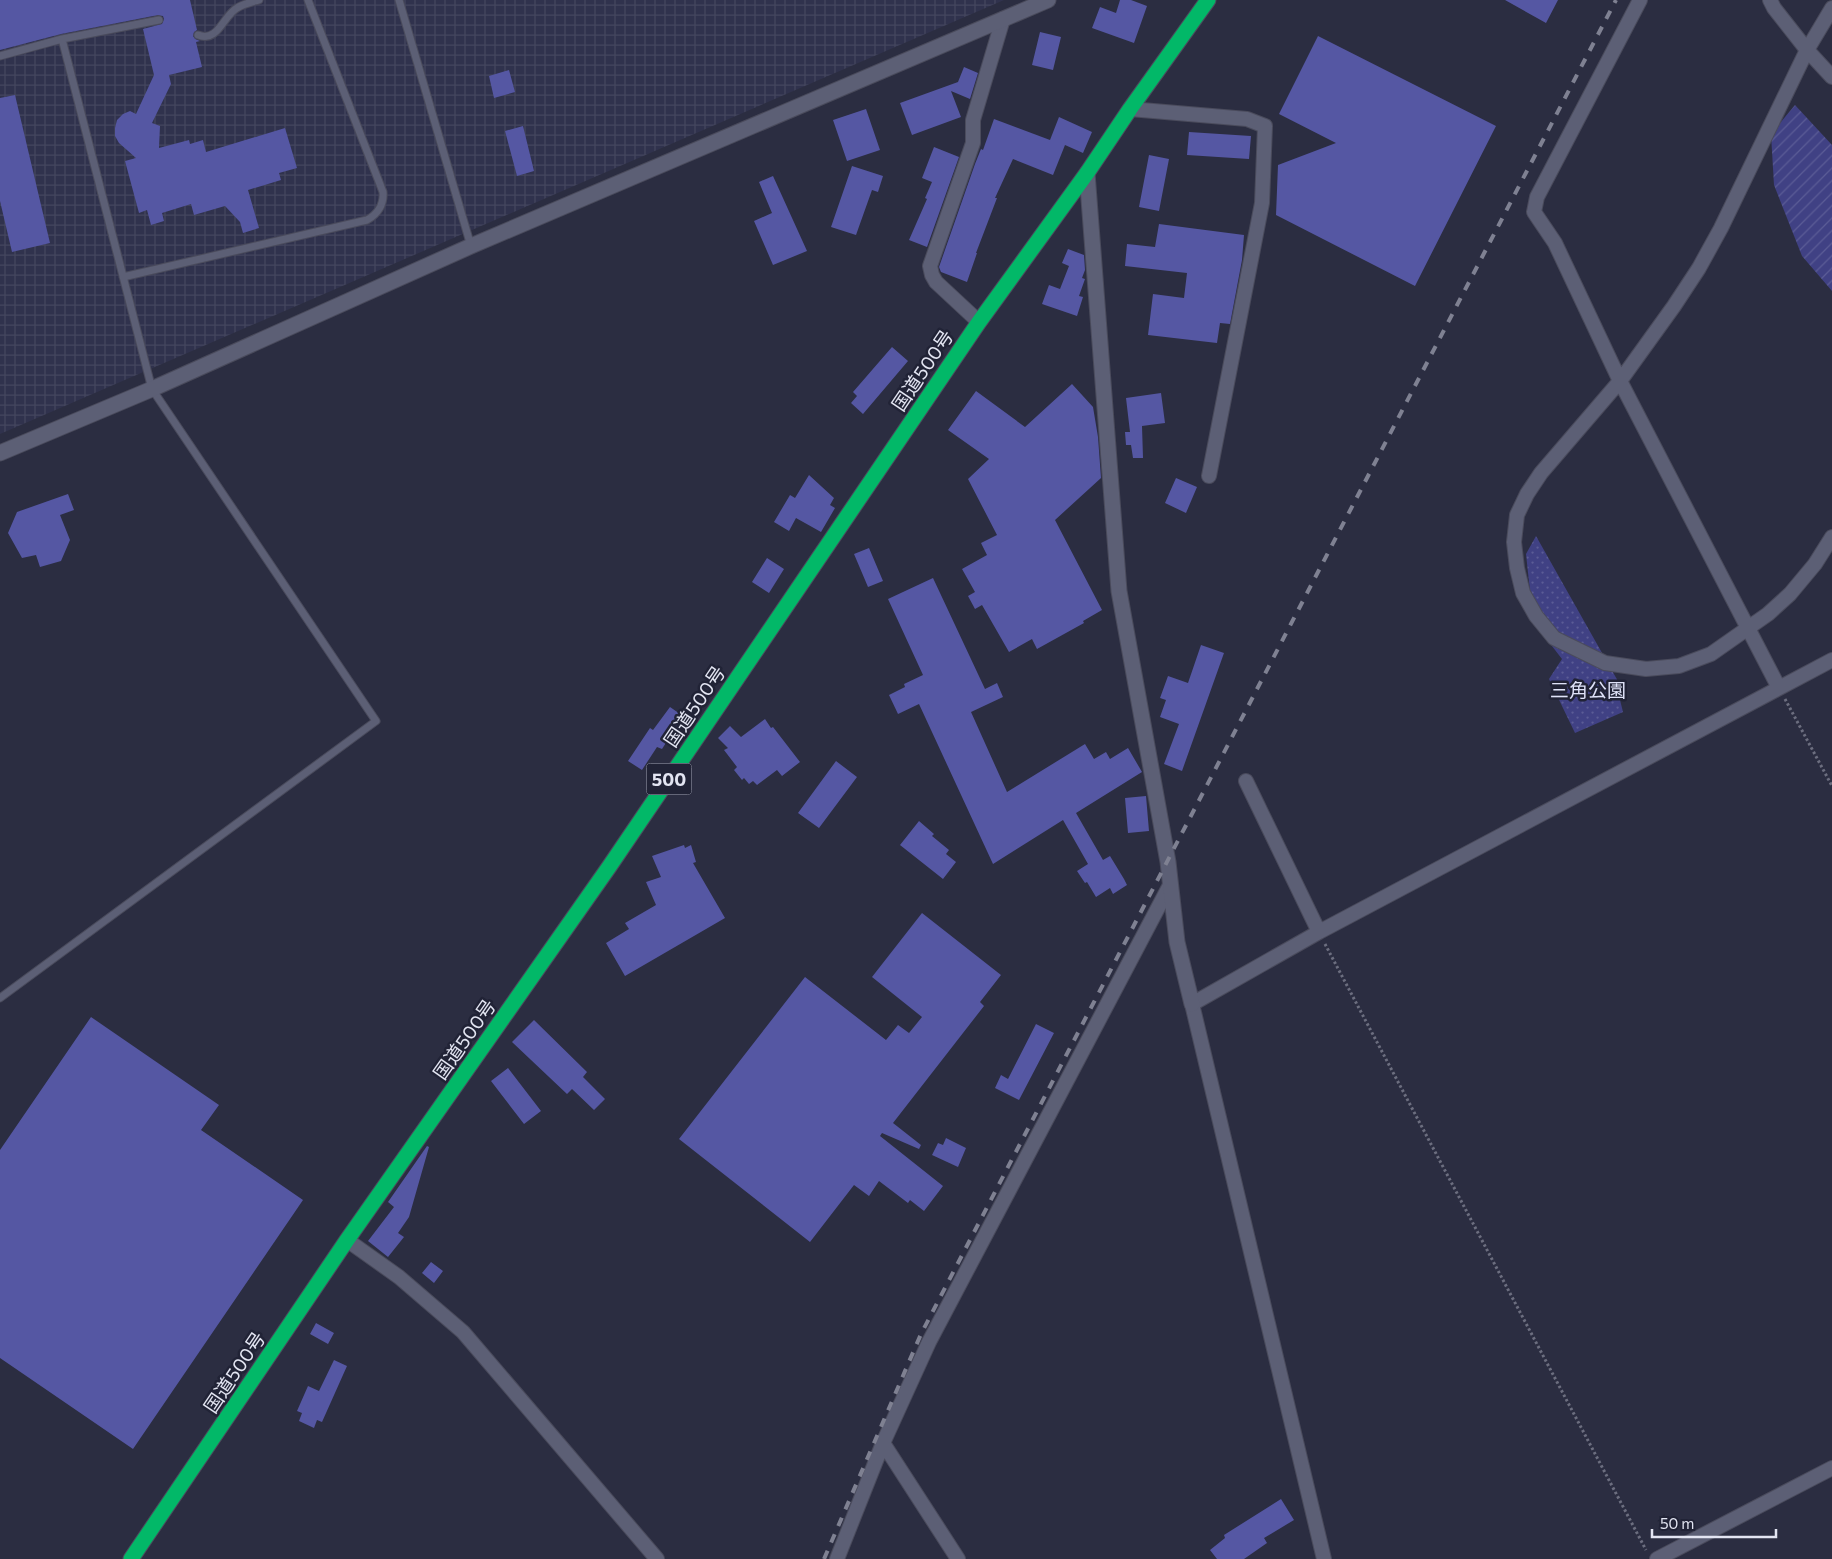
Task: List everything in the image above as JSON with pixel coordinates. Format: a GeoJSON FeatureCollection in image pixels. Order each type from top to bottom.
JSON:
{"type":"FeatureCollection","features":[{"type":"Feature","properties":{"kind":"highway","name":"国道500号"},"geometry":{"type":"LineString","coordinates":[[131,1559],[347,1240],[609,867],[979,322],[1208,0]]}},
{"type":"Feature","properties":{"kind":"street"},"geometry":{"type":"LineString","coordinates":[[0,453],[152,389],[472,246],[1048,0]]}},
{"type":"Feature","properties":{"kind":"street"},"geometry":{"type":"LineString","coordinates":[[1640,0],[1536,197],[1534,212],[1555,243],[1620,381],[1779,688]]}},
{"type":"Feature","properties":{"kind":"street"},"geometry":{"type":"LineString","coordinates":[[1770,0],[1806,50],[1832,77]]}},
{"type":"Feature","properties":{"kind":"street"},"geometry":{"type":"LineString","coordinates":[[1832,8],[1806,50],[1721,228],[1699,268],[1620,381],[1541,473],[1527,494],[1517,515],[1514,542],[1517,568],[1523,593],[1536,616],[1554,638],[1605,663],[1646,669],[1679,666],[1711,654],[1749,628],[1790,594],[1815,564],[1832,537]]}},
{"type":"Feature","properties":{"kind":"street"},"geometry":{"type":"LineString","coordinates":[[979,322],[936,282],[930,266],[973,143],[974,120],[1004,19]]}},
{"type":"Feature","properties":{"kind":"street"},"geometry":{"type":"LineString","coordinates":[[1130,109],[1247,119],[1265,126],[1262,203],[1209,476]]}},
{"type":"Feature","properties":{"kind":"street"},"geometry":{"type":"LineString","coordinates":[[1086,173],[1118,591],[1168,862],[1177,942],[1324,1559]]}},
{"type":"Feature","properties":{"kind":"street"},"geometry":{"type":"LineString","coordinates":[[1192,1004],[1319,932],[1832,660]]}},
{"type":"Feature","properties":{"kind":"street"},"geometry":{"type":"LineString","coordinates":[[1246,781],[1319,932]]}},
{"type":"Feature","properties":{"kind":"street"},"geometry":{"type":"LineString","coordinates":[[836,1559],[883,1443],[929,1342],[1170,885]]}},
{"type":"Feature","properties":{"kind":"street"},"geometry":{"type":"LineString","coordinates":[[347,1240],[399,1277],[463,1332],[657,1559]]}},
{"type":"Feature","properties":{"kind":"street"},"geometry":{"type":"LineString","coordinates":[[883,1443],[958,1559]]}},
{"type":"Feature","properties":{"kind":"street"},"geometry":{"type":"LineString","coordinates":[[1652,1555],[1832,1468]]}},
{"type":"Feature","properties":{"kind":"lane"},"geometry":{"type":"LineString","coordinates":[[198,35],[206,37],[213,34],[238,7],[259,0]]}},
{"type":"Feature","properties":{"kind":"lane"},"geometry":{"type":"LineString","coordinates":[[123,277],[367,220],[373,217],[378,210],[382,204],[383,192],[308,0]]}},
{"type":"Feature","properties":{"kind":"lane"},"geometry":{"type":"LineString","coordinates":[[399,0],[472,246]]}},
{"type":"Feature","properties":{"kind":"lane"},"geometry":{"type":"LineString","coordinates":[[0,56],[62,39],[159,20]]}},
{"type":"Feature","properties":{"kind":"lane"},"geometry":{"type":"LineString","coordinates":[[0,998],[376,721],[152,389],[62,39]]}},
{"type":"Feature","properties":{"kind":"path"},"geometry":{"type":"LineString","coordinates":[[1779,688],[1832,786]]}},
{"type":"Feature","properties":{"kind":"path"},"geometry":{"type":"LineString","coordinates":[[1319,932],[1652,1555]]}},
{"type":"Feature","properties":{"kind":"shaded area"},"geometry":{"type":"Polygon","coordinates":[[[0,0],[1004,0],[0,434],[0,0]]]}},
{"type":"Feature","properties":{"kind":"green space"},"geometry":{"type":"Polygon","coordinates":[[[1795,105],[1832,145],[1832,291],[1802,256],[1774,185],[1771,134],[1795,105]]]}},
{"type":"Feature","properties":{"kind":"green space","name":"三角公園"},"geometry":{"type":"Polygon","coordinates":[[[1536,536],[1619,683],[1618,692],[1623,712],[1575,733],[1549,679],[1562,659],[1545,637],[1531,600],[1526,554],[1536,536]]]}},
{"type":"Feature","properties":{"kind":"building"},"geometry":{"type":"Polygon","coordinates":[[[0,0],[190,0],[197,30],[193,36],[200,41],[196,42],[202,67],[169,75],[171,84],[152,123],[160,126],[159,148],[189,140],[190,144],[203,140],[206,152],[285,128],[297,168],[279,173],[281,180],[248,190],[259,228],[243,233],[240,222],[225,206],[194,215],[191,204],[162,213],[164,221],[151,225],[147,210],[139,213],[125,161],[136,158],[119,143],[115,136],[115,128],[117,120],[123,114],[130,111],[136,114],[154,75],[143,29],[162,24],[163,16],[158,15],[61,34],[0,50],[0,0]]]}},
{"type":"Feature","properties":{"kind":"building"},"geometry":{"type":"Polygon","coordinates":[[[1120,0],[1131,0],[1147,6],[1134,43],[1092,28],[1100,7],[1116,13],[1120,0]]]}},
{"type":"Feature","properties":{"kind":"building"},"geometry":{"type":"Polygon","coordinates":[[[1505,0],[1558,0],[1546,23],[1505,0]]]}},
{"type":"Feature","properties":{"kind":"building"},"geometry":{"type":"Polygon","coordinates":[[[1040,32],[1061,37],[1053,70],[1032,65],[1040,32]]]}},
{"type":"Feature","properties":{"kind":"building"},"geometry":{"type":"Polygon","coordinates":[[[1318,36],[1496,126],[1415,286],[1276,215],[1278,165],[1336,143],[1279,114],[1318,36]]]}},
{"type":"Feature","properties":{"kind":"building"},"geometry":{"type":"Polygon","coordinates":[[[964,67],[978,73],[970,99],[951,91],[961,117],[912,135],[900,103],[958,82],[964,67]]]}},
{"type":"Feature","properties":{"kind":"building"},"geometry":{"type":"Polygon","coordinates":[[[509,70],[515,92],[494,98],[489,76],[509,70]]]}},
{"type":"Feature","properties":{"kind":"building"},"geometry":{"type":"Polygon","coordinates":[[[15,95],[50,243],[12,252],[0,201],[0,98],[15,95]]]}},
{"type":"Feature","properties":{"kind":"building"},"geometry":{"type":"Polygon","coordinates":[[[866,109],[880,150],[847,161],[833,120],[866,109]]]}},
{"type":"Feature","properties":{"kind":"building"},"geometry":{"type":"Polygon","coordinates":[[[1059,117],[1092,132],[1083,153],[1065,145],[1053,175],[1013,159],[995,198],[997,198],[967,282],[941,272],[939,267],[975,164],[981,149],[983,150],[994,119],[1050,140],[1059,117]]]}},
{"type":"Feature","properties":{"kind":"building"},"geometry":{"type":"Polygon","coordinates":[[[523,126],[534,171],[517,176],[505,131],[523,126]]]}},
{"type":"Feature","properties":{"kind":"building"},"geometry":{"type":"Polygon","coordinates":[[[1189,132],[1251,136],[1249,159],[1187,155],[1189,132]]]}},
{"type":"Feature","properties":{"kind":"building"},"geometry":{"type":"Polygon","coordinates":[[[934,147],[959,157],[927,247],[909,240],[927,199],[925,198],[932,182],[922,178],[934,147]]]}},
{"type":"Feature","properties":{"kind":"building"},"geometry":{"type":"Polygon","coordinates":[[[1149,155],[1169,159],[1159,211],[1139,207],[1149,155]]]}},
{"type":"Feature","properties":{"kind":"building"},"geometry":{"type":"Polygon","coordinates":[[[852,166],[883,176],[878,192],[872,190],[856,235],[831,227],[852,166]]]}},
{"type":"Feature","properties":{"kind":"building"},"geometry":{"type":"Polygon","coordinates":[[[773,176],[807,251],[773,265],[754,221],[772,213],[759,182],[773,176]]]}},
{"type":"Feature","properties":{"kind":"building"},"geometry":{"type":"Polygon","coordinates":[[[1159,224],[1244,235],[1242,260],[1230,324],[1220,323],[1217,343],[1148,335],[1153,294],[1184,298],[1187,273],[1125,266],[1127,244],[1155,247],[1159,224]]]}},
{"type":"Feature","properties":{"kind":"building"},"geometry":{"type":"Polygon","coordinates":[[[1068,249],[1084,255],[1085,270],[1082,278],[1085,279],[1079,296],[1083,297],[1077,316],[1042,304],[1049,285],[1060,289],[1069,266],[1062,263],[1068,249]]]}},
{"type":"Feature","properties":{"kind":"building"},"geometry":{"type":"Polygon","coordinates":[[[892,347],[908,361],[863,414],[851,403],[857,396],[853,392],[892,347]]]}},
{"type":"Feature","properties":{"kind":"building"},"geometry":{"type":"Polygon","coordinates":[[[1072,384],[1093,407],[1098,437],[1101,478],[1055,520],[1102,610],[1083,621],[1084,623],[1037,649],[1032,639],[1009,652],[982,605],[975,609],[968,596],[975,592],[962,569],[987,555],[981,543],[997,535],[968,479],[989,459],[948,430],[976,391],[1025,427],[1072,384]]]}},
{"type":"Feature","properties":{"kind":"building"},"geometry":{"type":"Polygon","coordinates":[[[1161,393],[1165,423],[1142,426],[1143,458],[1133,458],[1131,445],[1126,445],[1125,432],[1130,432],[1126,398],[1161,393]]]}},
{"type":"Feature","properties":{"kind":"building"},"geometry":{"type":"Polygon","coordinates":[[[809,475],[834,498],[830,505],[835,508],[821,532],[796,518],[789,531],[774,522],[790,495],[795,498],[809,475]]]}},
{"type":"Feature","properties":{"kind":"building"},"geometry":{"type":"Polygon","coordinates":[[[1176,478],[1197,487],[1186,513],[1165,503],[1176,478]]]}},
{"type":"Feature","properties":{"kind":"building"},"geometry":{"type":"Polygon","coordinates":[[[68,494],[74,510],[60,515],[70,540],[61,561],[40,567],[36,555],[22,558],[8,533],[17,512],[68,494]]]}},
{"type":"Feature","properties":{"kind":"building"},"geometry":{"type":"Polygon","coordinates":[[[869,548],[883,581],[868,587],[854,554],[869,548]]]}},
{"type":"Feature","properties":{"kind":"building"},"geometry":{"type":"Polygon","coordinates":[[[767,558],[784,569],[769,593],[752,582],[767,558]]]}},
{"type":"Feature","properties":{"kind":"building"},"geometry":{"type":"Polygon","coordinates":[[[933,578],[985,689],[997,683],[1003,697],[971,712],[1007,792],[1085,744],[1094,759],[1106,752],[1110,759],[1128,748],[1142,772],[1076,813],[1103,860],[1110,856],[1127,885],[1113,894],[1110,888],[1096,897],[1087,882],[1085,883],[1077,871],[1088,864],[1063,820],[993,864],[919,704],[898,714],[889,695],[905,687],[904,684],[923,675],[888,599],[933,578]]]}},
{"type":"Feature","properties":{"kind":"building"},"geometry":{"type":"Polygon","coordinates":[[[1201,645],[1224,653],[1182,771],[1164,764],[1179,724],[1160,717],[1166,700],[1160,698],[1168,676],[1188,683],[1201,645]]]}},
{"type":"Feature","properties":{"kind":"building"},"geometry":{"type":"Polygon","coordinates":[[[670,707],[683,716],[680,722],[684,725],[675,738],[671,735],[662,749],[657,747],[642,770],[628,761],[650,728],[653,730],[670,707]]]}},
{"type":"Feature","properties":{"kind":"building"},"geometry":{"type":"Polygon","coordinates":[[[765,719],[800,762],[782,776],[777,770],[757,785],[753,781],[749,784],[744,778],[742,780],[734,770],[737,767],[724,750],[728,748],[718,738],[730,726],[741,737],[765,719]]]}},
{"type":"Feature","properties":{"kind":"building"},"geometry":{"type":"Polygon","coordinates":[[[836,761],[857,777],[819,828],[798,813],[836,761]]]}},
{"type":"Feature","properties":{"kind":"building"},"geometry":{"type":"Polygon","coordinates":[[[1146,796],[1149,831],[1128,833],[1125,798],[1146,796]]]}},
{"type":"Feature","properties":{"kind":"building"},"geometry":{"type":"Polygon","coordinates":[[[919,821],[934,834],[932,836],[949,850],[946,854],[956,862],[943,879],[900,845],[919,821]]]}},
{"type":"Feature","properties":{"kind":"building"},"geometry":{"type":"Polygon","coordinates":[[[684,845],[685,848],[691,845],[696,862],[693,863],[725,918],[625,976],[606,943],[629,929],[625,923],[656,905],[646,882],[661,877],[652,856],[684,845]]]}},
{"type":"Feature","properties":{"kind":"building"},"geometry":{"type":"Polygon","coordinates":[[[922,913],[1001,975],[980,1002],[984,1006],[893,1123],[921,1145],[919,1149],[882,1133],[880,1136],[943,1186],[924,1211],[910,1200],[908,1203],[879,1181],[869,1196],[854,1185],[810,1242],[679,1139],[805,977],[886,1040],[898,1025],[909,1033],[922,1017],[872,977],[922,913]]]}},
{"type":"Feature","properties":{"kind":"building"},"geometry":{"type":"Polygon","coordinates":[[[91,1017],[219,1105],[201,1130],[303,1200],[133,1449],[0,1358],[0,1150],[91,1017]]]}},
{"type":"Feature","properties":{"kind":"building"},"geometry":{"type":"Polygon","coordinates":[[[534,1020],[587,1072],[583,1077],[605,1099],[594,1110],[572,1089],[567,1094],[512,1042],[534,1020]]]}},
{"type":"Feature","properties":{"kind":"building"},"geometry":{"type":"Polygon","coordinates":[[[1036,1024],[1054,1033],[1019,1100],[995,1088],[1001,1075],[1008,1079],[1036,1024]]]}},
{"type":"Feature","properties":{"kind":"building"},"geometry":{"type":"Polygon","coordinates":[[[508,1068],[541,1111],[524,1124],[491,1081],[508,1068]]]}},
{"type":"Feature","properties":{"kind":"building"},"geometry":{"type":"Polygon","coordinates":[[[946,1138],[966,1148],[958,1167],[932,1155],[938,1143],[943,1145],[946,1138]]]}},
{"type":"Feature","properties":{"kind":"building"},"geometry":{"type":"Polygon","coordinates":[[[427,1146],[429,1147],[409,1217],[398,1233],[404,1237],[388,1257],[368,1241],[394,1207],[388,1202],[427,1146]]]}},
{"type":"Feature","properties":{"kind":"building"},"geometry":{"type":"Polygon","coordinates":[[[431,1262],[443,1271],[434,1283],[422,1273],[431,1262]]]}},
{"type":"Feature","properties":{"kind":"building"},"geometry":{"type":"Polygon","coordinates":[[[316,1323],[334,1333],[328,1344],[310,1334],[316,1323]]]}},
{"type":"Feature","properties":{"kind":"building"},"geometry":{"type":"Polygon","coordinates":[[[334,1360],[347,1366],[322,1422],[317,1420],[314,1428],[299,1421],[302,1413],[297,1411],[308,1386],[319,1391],[334,1360]]]}},
{"type":"Feature","properties":{"kind":"building"},"geometry":{"type":"Polygon","coordinates":[[[1281,1499],[1294,1520],[1264,1538],[1267,1543],[1244,1559],[1217,1559],[1210,1550],[1225,1538],[1224,1535],[1281,1499]]]}},
{"type":"Feature","properties":{"kind":"railway"},"geometry":{"type":"LineString","coordinates":[[824,1559],[921,1334],[1616,0]]}}]}
